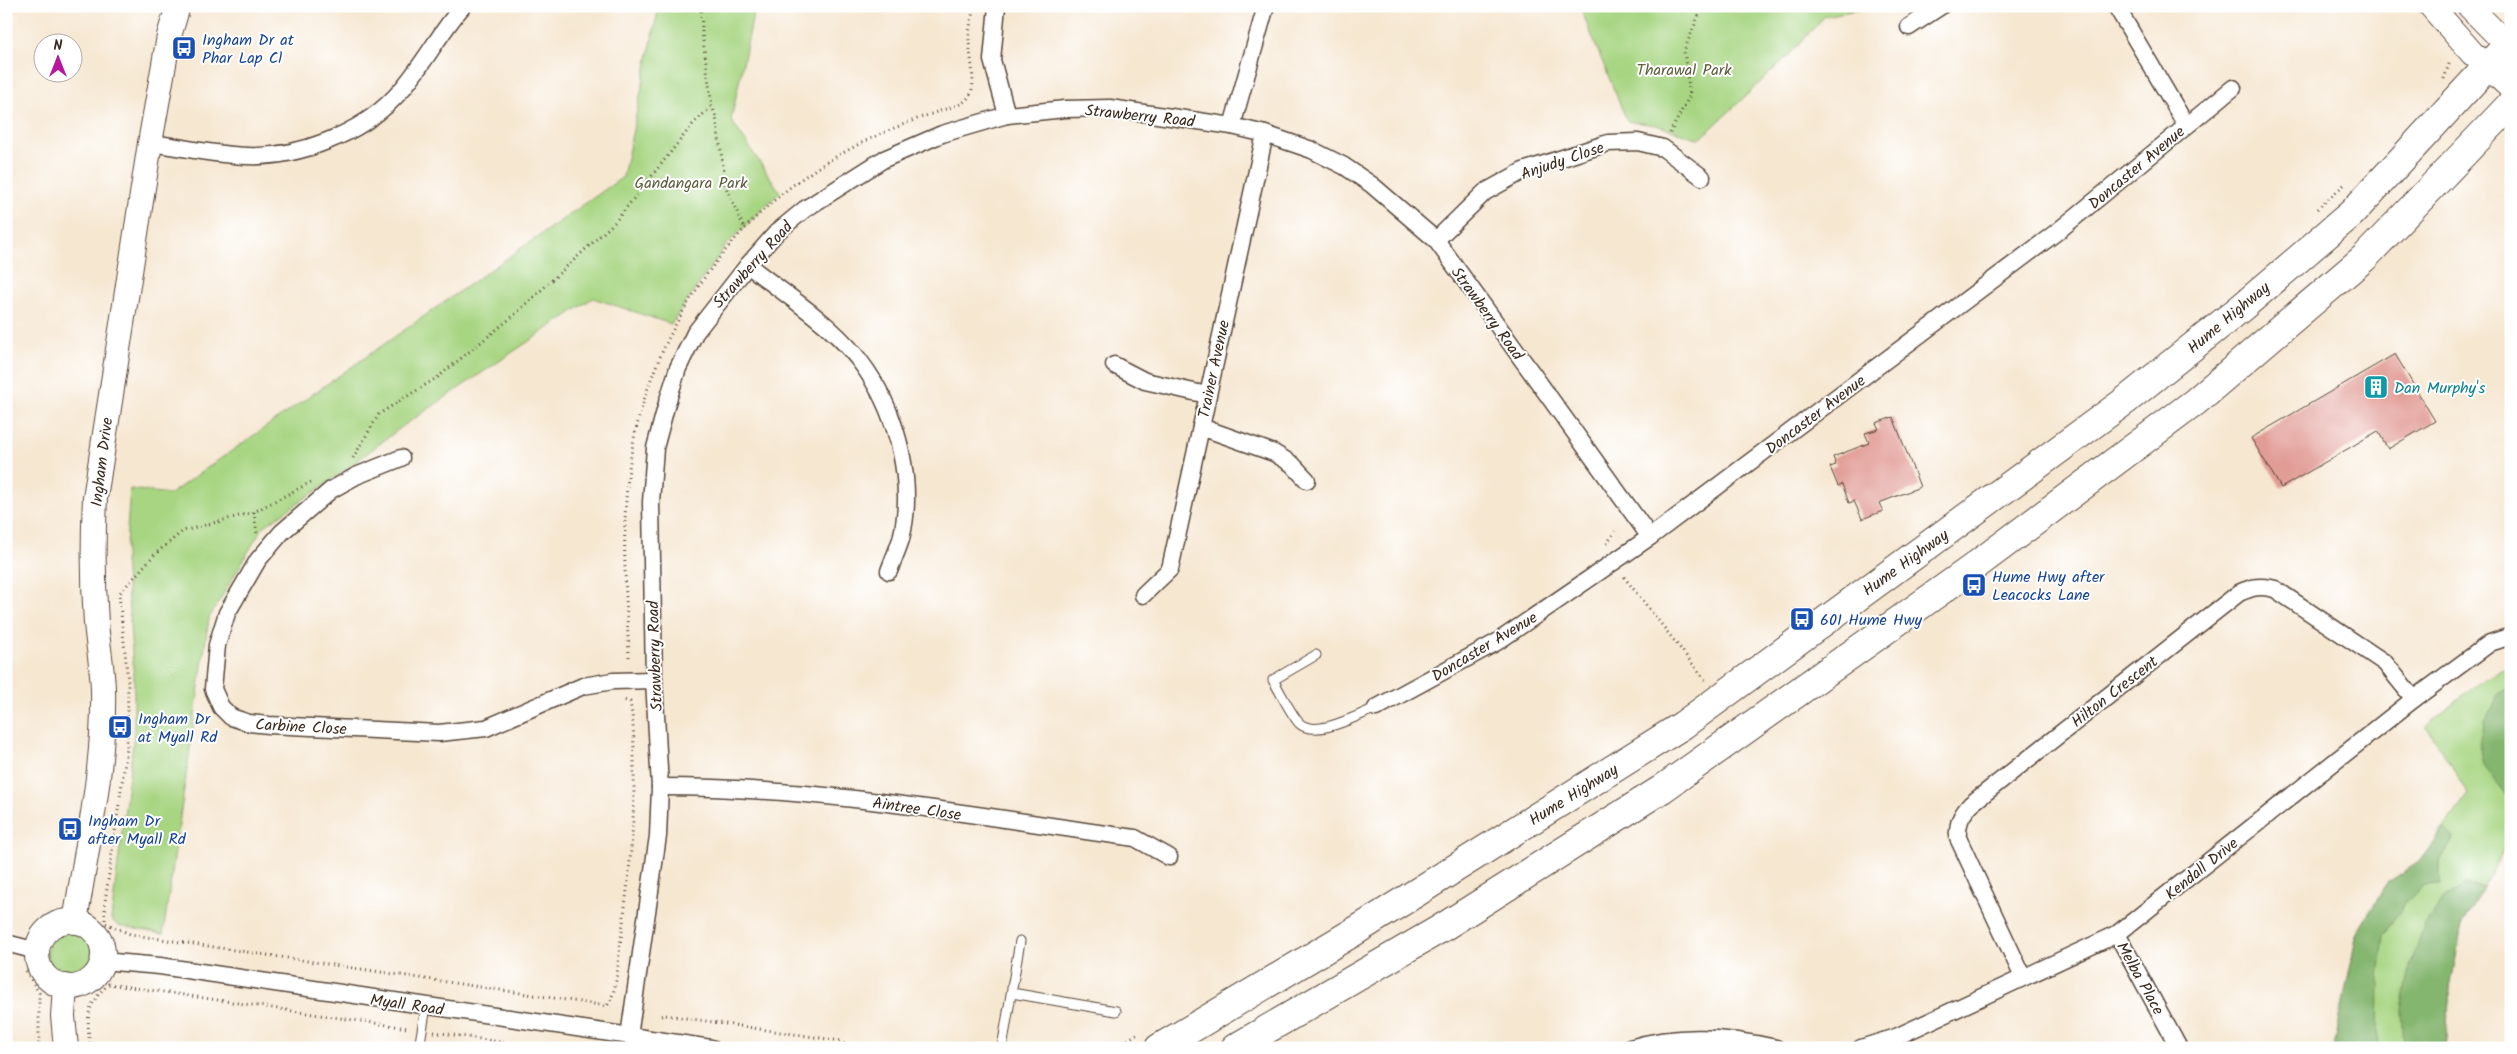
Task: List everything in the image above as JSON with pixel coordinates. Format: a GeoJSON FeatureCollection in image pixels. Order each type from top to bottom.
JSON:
{"type":"FeatureCollection","features":[{"type":"Feature","properties":{"kind":"highway","name":"Hume Highway"},"geometry":{"type":"LineString","coordinates":[[1154,1038],[1357,930],[1683,725],[2124,401],[2241,308],[2352,213],[2510,45]]}},
{"type":"Feature","properties":{"kind":"highway"},"geometry":{"type":"LineString","coordinates":[[1235,1048],[1440,929],[1662,789],[1967,572],[2195,402],[2356,265],[2511,104]]}},
{"type":"Feature","properties":{"kind":"street","name":"Ingham Drive"},"geometry":{"type":"LineString","coordinates":[[75,922],[93,814],[101,734],[102,688],[96,621],[93,540],[95,498],[150,143],[169,36],[178,6]]}},
{"type":"Feature","properties":{"kind":"street"},"geometry":{"type":"LineString","coordinates":[[150,143],[248,156],[280,155],[341,135],[372,117],[395,98],[434,48],[453,17],[464,6]]}},
{"type":"Feature","properties":{"kind":"street"},"geometry":{"type":"LineString","coordinates":[[998,6],[992,60],[1007,115]]}},
{"type":"Feature","properties":{"kind":"street"},"geometry":{"type":"LineString","coordinates":[[1232,126],[1266,6]]}},
{"type":"Feature","properties":{"kind":"street"},"geometry":{"type":"LineString","coordinates":[[1909,27],[1941,6]]}},
{"type":"Feature","properties":{"kind":"street"},"geometry":{"type":"LineString","coordinates":[[2116,6],[2186,125]]}},
{"type":"Feature","properties":{"kind":"street"},"geometry":{"type":"LineString","coordinates":[[2431,6],[2443,23],[2511,88]]}},
{"type":"Feature","properties":{"kind":"street"},"geometry":{"type":"LineString","coordinates":[[2469,6],[2510,45]]}},
{"type":"Feature","properties":{"kind":"street","name":"Doncaster Avenue"},"geometry":{"type":"LineString","coordinates":[[1376,708],[1497,642],[1650,538],[2058,231],[2233,88]]}},
{"type":"Feature","properties":{"kind":"street","name":"Strawberry Road"},"geometry":{"type":"LineString","coordinates":[[629,1036],[658,836],[660,787],[654,680],[651,502],[655,448],[678,368],[695,333],[720,297],[777,232],[805,208],[884,159],[942,134],[1007,115],[1065,109],[1110,108],[1232,126],[1265,134],[1312,150],[1344,166],[1398,206],[1436,240],[1650,538]]}},
{"type":"Feature","properties":{"kind":"street","name":"Trainer Avenue"},"geometry":{"type":"LineString","coordinates":[[1144,595],[1170,569],[1265,134]]}},
{"type":"Feature","properties":{"kind":"street","name":"Anjudy Close"},"geometry":{"type":"LineString","coordinates":[[1436,240],[1485,192],[1523,171],[1608,143],[1638,142],[1663,148],[1702,177]]}},
{"type":"Feature","properties":{"kind":"street"},"geometry":{"type":"LineString","coordinates":[[748,265],[823,324],[846,346],[867,370],[883,398],[895,431],[902,459],[905,483],[901,538],[890,571]]}},
{"type":"Feature","properties":{"kind":"street"},"geometry":{"type":"LineString","coordinates":[[1114,365],[1145,381],[1207,395]]}},
{"type":"Feature","properties":{"kind":"street"},"geometry":{"type":"LineString","coordinates":[[1200,427],[1274,453],[1292,464],[1307,480]]}},
{"type":"Feature","properties":{"kind":"street","name":"Carbine Close"},"geometry":{"type":"LineString","coordinates":[[401,458],[356,476],[331,490],[282,532],[258,560],[227,613],[217,645],[213,689],[220,707],[231,717],[249,723],[269,725],[439,733],[462,732],[486,728],[583,686],[613,681],[654,680]]}},
{"type":"Feature","properties":{"kind":"street","name":"Hilton Crescent"},"geometry":{"type":"LineString","coordinates":[[2023,977],[1958,838],[1958,826],[1962,813],[2239,593],[2252,587],[2264,586],[2275,590],[2385,663],[2414,699]]}},
{"type":"Feature","properties":{"kind":"street","name":"Kendall Drive"},"geometry":{"type":"LineString","coordinates":[[1861,1048],[1896,1037],[2117,934],[2414,699],[2490,644],[2511,636]]}},
{"type":"Feature","properties":{"kind":"street","name":"Aintree Close"},"geometry":{"type":"LineString","coordinates":[[660,787],[725,787],[839,796],[1135,838],[1169,857]]}},
{"type":"Feature","properties":{"kind":"street"},"geometry":{"type":"LineString","coordinates":[[75,922],[94,932],[102,946],[102,961],[100,968],[89,981],[74,987],[65,986],[56,984],[44,974],[38,961],[37,951],[39,942],[50,928],[57,924],[75,922]]}},
{"type":"Feature","properties":{"kind":"street","name":"Melba Place"},"geometry":{"type":"LineString","coordinates":[[2117,934],[2179,1048]]}},
{"type":"Feature","properties":{"kind":"street"},"geometry":{"type":"LineString","coordinates":[[6,943],[37,951]]}},
{"type":"Feature","properties":{"kind":"street","name":"Myall Road"},"geometry":{"type":"LineString","coordinates":[[102,961],[160,966],[701,1047]]}},
{"type":"Feature","properties":{"kind":"street"},"geometry":{"type":"LineString","coordinates":[[65,986],[66,1048]]}},
{"type":"Feature","properties":{"kind":"street"},"geometry":{"type":"LineString","coordinates":[[1630,1048],[1656,1040],[1686,1037],[1738,1040],[1776,1048]]}},
{"type":"Feature","properties":{"kind":"lane"},"geometry":{"type":"LineString","coordinates":[[1316,655],[1273,680],[1298,722],[1304,727],[1320,730],[1376,708]]}},
{"type":"Feature","properties":{"kind":"lane"},"geometry":{"type":"LineString","coordinates":[[1002,1048],[1020,941]]}},
{"type":"Feature","properties":{"kind":"lane"},"geometry":{"type":"LineString","coordinates":[[1012,993],[1116,1011]]}},
{"type":"Feature","properties":{"kind":"lane"},"geometry":{"type":"LineString","coordinates":[[419,1048],[426,1007]]}},
{"type":"Feature","properties":{"kind":"path"},"geometry":{"type":"LineString","coordinates":[[702,6],[702,33],[726,187],[745,230],[781,194],[839,155],[876,135],[913,119],[964,102],[971,94],[973,83],[969,37],[974,6]]}},
{"type":"Feature","properties":{"kind":"path"},"geometry":{"type":"LineString","coordinates":[[1663,148],[1690,95],[1684,50],[1702,7]]}},
{"type":"Feature","properties":{"kind":"path"},"geometry":{"type":"LineString","coordinates":[[2441,84],[2450,63]]}},
{"type":"Feature","properties":{"kind":"path"},"geometry":{"type":"LineString","coordinates":[[352,461],[379,414],[438,377],[512,317],[615,222],[693,124],[712,106]]}},
{"type":"Feature","properties":{"kind":"path"},"geometry":{"type":"LineString","coordinates":[[2312,214],[2348,181]]}},
{"type":"Feature","properties":{"kind":"path"},"geometry":{"type":"LineString","coordinates":[[319,478],[254,512],[182,531],[155,554],[119,594],[128,681],[127,748],[104,914],[106,923],[112,928],[148,937],[607,1006],[612,997],[630,868],[634,808],[633,721],[630,702],[616,698]]}},
{"type":"Feature","properties":{"kind":"path"},"geometry":{"type":"LineString","coordinates":[[252,542],[257,534],[254,512]]}},
{"type":"Feature","properties":{"kind":"path"},"geometry":{"type":"LineString","coordinates":[[1606,545],[1615,531]]}},
{"type":"Feature","properties":{"kind":"path"},"geometry":{"type":"LineString","coordinates":[[1618,580],[1625,576],[1706,682]]}},
{"type":"Feature","properties":{"kind":"path"},"geometry":{"type":"LineString","coordinates":[[1698,687],[1714,676]]}},
{"type":"Feature","properties":{"kind":"path"},"geometry":{"type":"LineString","coordinates":[[26,971],[39,993],[39,1048]]}},
{"type":"Feature","properties":{"kind":"path"},"geometry":{"type":"LineString","coordinates":[[90,1048],[88,1023],[90,1005],[95,996],[109,984],[540,1048]]}},
{"type":"Feature","properties":{"kind":"path"},"geometry":{"type":"LineString","coordinates":[[661,1016],[665,1015],[841,1041],[847,1046],[864,1044],[890,1048]]}},
{"type":"Feature","properties":{"kind":"path"},"geometry":{"type":"LineString","coordinates":[[1115,1048],[1154,1038]]}},
{"type":"Feature","properties":{"kind":"green space","name":"Gandangara Park"},"geometry":{"type":"Polygon","coordinates":[[[659,6],[755,6],[731,120],[780,192],[726,245],[671,324],[593,298],[403,426],[333,479],[263,527],[209,618],[163,934],[118,926],[111,919],[134,735],[134,679],[125,559],[130,489],[170,494],[623,177],[659,6]]]}},
{"type":"Feature","properties":{"kind":"green space","name":"Tharawal Park"},"geometry":{"type":"Polygon","coordinates":[[[1594,6],[1877,6],[1825,16],[1788,56],[1700,139],[1656,125],[1627,121],[1582,12],[1594,6]]]}},
{"type":"Feature","properties":{"kind":"green space"},"geometry":{"type":"Polygon","coordinates":[[[2511,668],[2511,837],[2462,925],[2450,988],[2445,1048],[2334,1048],[2357,933],[2387,883],[2419,862],[2469,794],[2426,726],[2466,692],[2499,672],[2511,668]]]}},
{"type":"Feature","properties":{"kind":"green space"},"geometry":{"type":"Polygon","coordinates":[[[2511,686],[2511,800],[2483,765],[2479,743],[2485,721],[2498,695],[2511,686]]]}},
{"type":"Feature","properties":{"kind":"green space"},"geometry":{"type":"Polygon","coordinates":[[[2444,828],[2454,838],[2440,861],[2440,885],[2423,886],[2407,900],[2384,935],[2379,977],[2378,1048],[2334,1048],[2357,933],[2387,883],[2419,862],[2444,828]]]}},
{"type":"Feature","properties":{"kind":"green space"},"geometry":{"type":"Polygon","coordinates":[[[2466,885],[2483,887],[2462,925],[2450,988],[2445,1048],[2404,1048],[2402,1010],[2410,968],[2424,926],[2444,897],[2466,885]]]}},
{"type":"Feature","properties":{"kind":"green space"},"geometry":{"type":"Polygon","coordinates":[[[70,931],[83,935],[89,941],[93,954],[89,967],[83,973],[70,977],[57,973],[51,967],[47,954],[51,941],[57,935],[70,931]]]}},
{"type":"Feature","properties":{"kind":"building","name":"Dan Murphy's"},"geometry":{"type":"Polygon","coordinates":[[[2395,354],[2435,421],[2388,449],[2378,431],[2281,488],[2251,438],[2395,354]]]}},
{"type":"Feature","properties":{"kind":"building"},"geometry":{"type":"Polygon","coordinates":[[[1893,417],[1920,487],[1879,503],[1883,511],[1862,519],[1854,501],[1849,503],[1842,484],[1838,486],[1830,467],[1836,465],[1833,457],[1869,443],[1865,433],[1879,429],[1876,423],[1893,417]]]}},
{"type":"Feature","properties":{"kind":"place","name":"Ingham Dr at Phar Lap Cl"},"geometry":{"type":"Point","coordinates":[184,48]}},
{"type":"Feature","properties":{"kind":"place","name":"Dan Murphy's"},"geometry":{"type":"Point","coordinates":[2376,387]}},
{"type":"Feature","properties":{"kind":"place","name":"Hume Hwy after Leacocks Lane"},"geometry":{"type":"Point","coordinates":[1974,585]}},
{"type":"Feature","properties":{"kind":"place","name":"601 Hume Hwy"},"geometry":{"type":"Point","coordinates":[1802,619]}},
{"type":"Feature","properties":{"kind":"place","name":"Ingham Dr at Myall Rd"},"geometry":{"type":"Point","coordinates":[120,727]}},
{"type":"Feature","properties":{"kind":"place","name":"Ingham Dr after Myall Rd"},"geometry":{"type":"Point","coordinates":[70,829]}}]}
